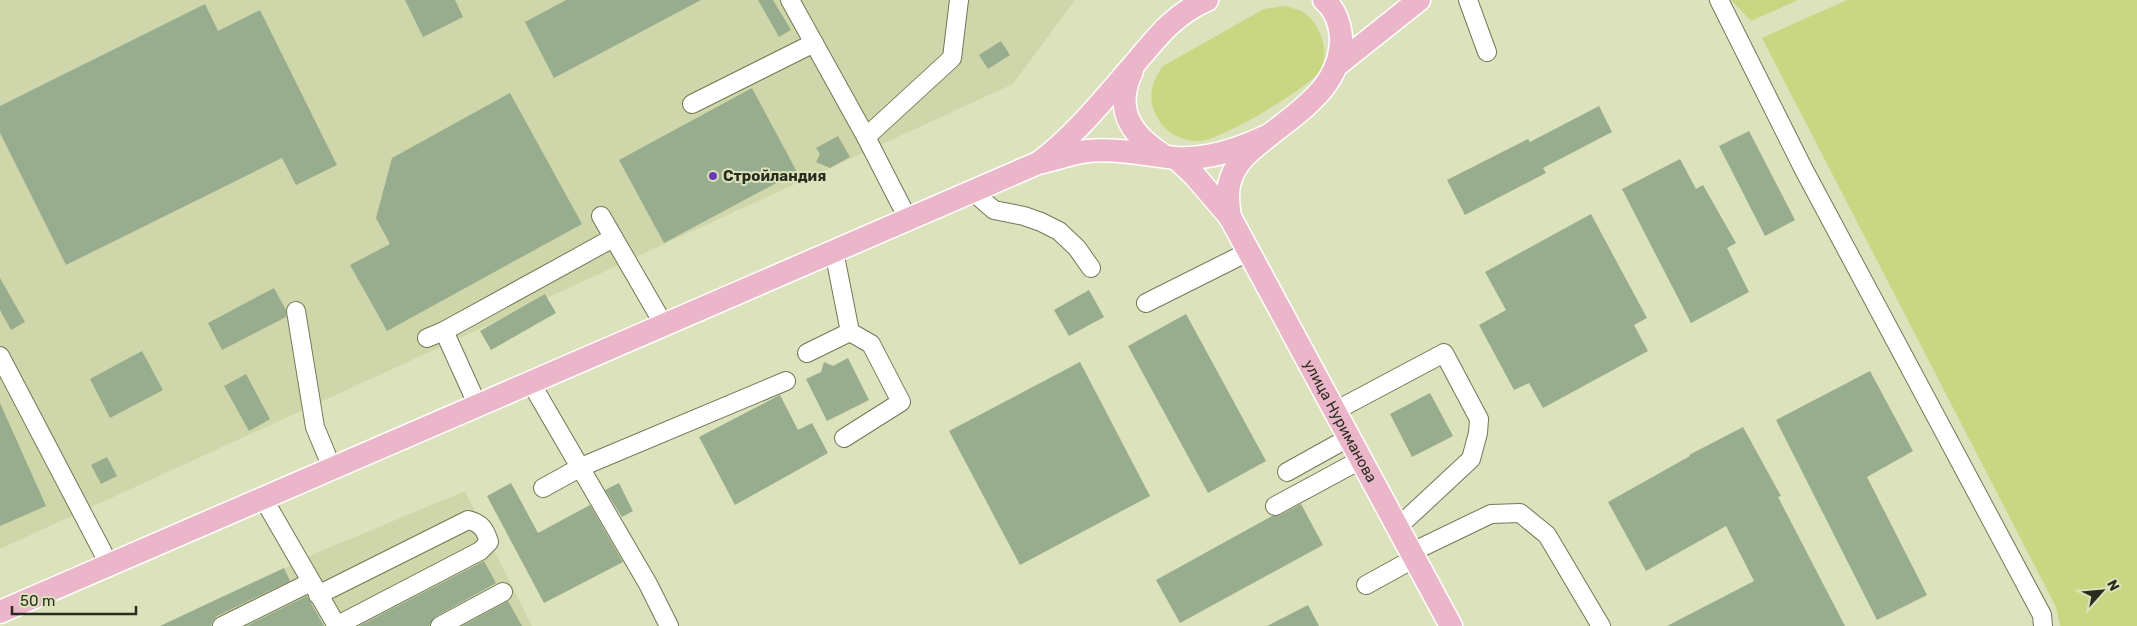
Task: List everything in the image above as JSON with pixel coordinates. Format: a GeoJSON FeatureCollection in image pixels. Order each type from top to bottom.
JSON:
{"type":"FeatureCollection","features":[{"type":"Feature","properties":{"kind":"main road"},"geometry":{"type":"LineString","coordinates":[[1230,217],[1226,195],[1230,179],[1237,165],[1247,153],[1294,118],[1316,97],[1329,82],[1336,66],[1341,45],[1341,33],[1334,13],[1324,0]]}},
{"type":"Feature","properties":{"kind":"main road"},"geometry":{"type":"LineString","coordinates":[[1336,66],[1419,0]]}},
{"type":"Feature","properties":{"kind":"main road"},"geometry":{"type":"LineString","coordinates":[[1038,163],[1059,148],[1164,28],[1198,3]]}},
{"type":"Feature","properties":{"kind":"main road"},"geometry":{"type":"LineString","coordinates":[[1142,55],[1128,80],[1124,93],[1125,112],[1139,136],[1150,146],[1170,156],[1208,190],[1230,217]]}},
{"type":"Feature","properties":{"kind":"main road"},"geometry":{"type":"LineString","coordinates":[[1,608],[110,566],[1038,163],[1087,151],[1133,152],[1170,156],[1225,153],[1269,135]]}},
{"type":"Feature","properties":{"kind":"main road","name":"улица Нуриманова"},"geometry":{"type":"LineString","coordinates":[[1230,217],[1451,626]]}},
{"type":"Feature","properties":{"kind":"street"},"geometry":{"type":"LineString","coordinates":[[790,0],[866,137],[908,219]]}},
{"type":"Feature","properties":{"kind":"street"},"geometry":{"type":"LineString","coordinates":[[866,137],[952,58],[959,0]]}},
{"type":"Feature","properties":{"kind":"street"},"geometry":{"type":"LineString","coordinates":[[1468,0],[1487,52]]}},
{"type":"Feature","properties":{"kind":"street"},"geometry":{"type":"LineString","coordinates":[[1719,0],[1802,168],[2042,615],[2042,626]]}},
{"type":"Feature","properties":{"kind":"street"},"geometry":{"type":"LineString","coordinates":[[692,104],[814,43]]}},
{"type":"Feature","properties":{"kind":"street"},"geometry":{"type":"LineString","coordinates":[[972,191],[994,210],[1024,216],[1059,231],[1077,248],[1091,268]]}},
{"type":"Feature","properties":{"kind":"street"},"geometry":{"type":"LineString","coordinates":[[601,216],[664,325]]}},
{"type":"Feature","properties":{"kind":"street"},"geometry":{"type":"LineString","coordinates":[[427,338],[444,331],[613,238]]}},
{"type":"Feature","properties":{"kind":"street"},"geometry":{"type":"LineString","coordinates":[[834,251],[850,332],[871,344],[901,402],[844,438]]}},
{"type":"Feature","properties":{"kind":"street"},"geometry":{"type":"LineString","coordinates":[[1146,303],[1248,252]]}},
{"type":"Feature","properties":{"kind":"street"},"geometry":{"type":"LineString","coordinates":[[296,311],[315,427],[332,468]]}},
{"type":"Feature","properties":{"kind":"street"},"geometry":{"type":"LineString","coordinates":[[444,331],[478,406]]}},
{"type":"Feature","properties":{"kind":"street"},"geometry":{"type":"LineString","coordinates":[[806,353],[850,332]]}},
{"type":"Feature","properties":{"kind":"street"},"geometry":{"type":"LineString","coordinates":[[1335,411],[1444,353],[1479,419],[1478,433],[1471,459],[1398,527]]}},
{"type":"Feature","properties":{"kind":"street"},"geometry":{"type":"LineString","coordinates":[[2,366],[110,566]]}},
{"type":"Feature","properties":{"kind":"street"},"geometry":{"type":"LineString","coordinates":[[543,488],[580,467],[786,381]]}},
{"type":"Feature","properties":{"kind":"street"},"geometry":{"type":"LineString","coordinates":[[531,383],[648,584],[669,626]]}},
{"type":"Feature","properties":{"kind":"street"},"geometry":{"type":"LineString","coordinates":[[1287,472],[1350,437]]}},
{"type":"Feature","properties":{"kind":"street"},"geometry":{"type":"LineString","coordinates":[[1275,506],[1362,459]]}},
{"type":"Feature","properties":{"kind":"street"},"geometry":{"type":"LineString","coordinates":[[222,626],[315,588],[468,520],[477,522],[485,530],[489,542],[480,552],[336,626],[315,588],[263,498]]}},
{"type":"Feature","properties":{"kind":"street"},"geometry":{"type":"LineString","coordinates":[[1366,585],[1413,555],[1491,514],[1520,513],[1547,535],[1601,626]]}},
{"type":"Feature","properties":{"kind":"street"},"geometry":{"type":"LineString","coordinates":[[440,626],[503,592]]}},
{"type":"Feature","properties":{"kind":"shaded area"},"geometry":{"type":"Polygon","coordinates":[[[0,0],[1075,0],[1013,84],[0,549],[0,0]]]}},
{"type":"Feature","properties":{"kind":"shaded area"},"geometry":{"type":"Polygon","coordinates":[[[465,491],[532,626],[164,626],[321,551],[465,491]]]}},
{"type":"Feature","properties":{"kind":"green space"},"geometry":{"type":"Polygon","coordinates":[[[1731,0],[1798,0],[1751,21],[1731,0]]]}},
{"type":"Feature","properties":{"kind":"green space"},"geometry":{"type":"Polygon","coordinates":[[[1847,0],[2137,0],[2137,626],[2060,626],[2056,607],[1762,38],[1847,0]]]}},
{"type":"Feature","properties":{"kind":"green space"},"geometry":{"type":"Polygon","coordinates":[[[1285,6],[1301,11],[1309,17],[1319,31],[1324,48],[1324,57],[1323,65],[1319,72],[1298,90],[1262,113],[1243,124],[1209,139],[1192,141],[1168,131],[1156,115],[1151,96],[1156,77],[1163,66],[1264,9],[1285,6]]]}},
{"type":"Feature","properties":{"kind":"building"},"geometry":{"type":"Polygon","coordinates":[[[405,0],[455,0],[463,17],[423,37],[405,0]]]}},
{"type":"Feature","properties":{"kind":"building"},"geometry":{"type":"Polygon","coordinates":[[[566,0],[701,0],[554,78],[525,22],[566,0]]]}},
{"type":"Feature","properties":{"kind":"building"},"geometry":{"type":"Polygon","coordinates":[[[758,0],[773,0],[791,30],[779,37],[758,0]]]}},
{"type":"Feature","properties":{"kind":"building"},"geometry":{"type":"Polygon","coordinates":[[[205,4],[218,31],[260,10],[337,165],[296,185],[282,158],[66,265],[0,133],[0,106],[205,4]]]}},
{"type":"Feature","properties":{"kind":"building"},"geometry":{"type":"Polygon","coordinates":[[[1001,41],[1010,55],[988,69],[979,55],[1001,41]]]}},
{"type":"Feature","properties":{"kind":"building"},"geometry":{"type":"Polygon","coordinates":[[[752,88],[797,172],[664,243],[619,160],[752,88]]]}},
{"type":"Feature","properties":{"kind":"building"},"geometry":{"type":"Polygon","coordinates":[[[510,93],[582,224],[387,331],[350,265],[390,244],[376,218],[392,158],[510,93]]]}},
{"type":"Feature","properties":{"kind":"building"},"geometry":{"type":"Polygon","coordinates":[[[1599,106],[1612,132],[1543,168],[1546,173],[1465,215],[1447,180],[1528,139],[1530,142],[1599,106]]]}},
{"type":"Feature","properties":{"kind":"building"},"geometry":{"type":"Polygon","coordinates":[[[1749,131],[1795,220],[1765,236],[1719,146],[1749,131]]]}},
{"type":"Feature","properties":{"kind":"building"},"geometry":{"type":"Polygon","coordinates":[[[838,136],[850,157],[830,168],[816,162],[820,154],[816,148],[838,136]]]}},
{"type":"Feature","properties":{"kind":"building"},"geometry":{"type":"Polygon","coordinates":[[[1680,159],[1696,189],[1703,185],[1736,243],[1727,248],[1749,292],[1691,323],[1622,189],[1680,159]]]}},
{"type":"Feature","properties":{"kind":"building"},"geometry":{"type":"Polygon","coordinates":[[[1591,214],[1647,318],[1634,325],[1648,351],[1543,408],[1529,383],[1514,390],[1479,325],[1506,310],[1485,272],[1591,214]]]}},
{"type":"Feature","properties":{"kind":"building"},"geometry":{"type":"Polygon","coordinates":[[[0,278],[25,322],[11,330],[0,310],[0,278]]]}},
{"type":"Feature","properties":{"kind":"building"},"geometry":{"type":"Polygon","coordinates":[[[274,288],[286,310],[286,317],[222,350],[208,323],[274,288]]]}},
{"type":"Feature","properties":{"kind":"building"},"geometry":{"type":"Polygon","coordinates":[[[1089,290],[1104,317],[1069,336],[1054,310],[1089,290]]]}},
{"type":"Feature","properties":{"kind":"building"},"geometry":{"type":"Polygon","coordinates":[[[545,294],[556,313],[491,350],[480,331],[545,294]]]}},
{"type":"Feature","properties":{"kind":"building"},"geometry":{"type":"Polygon","coordinates":[[[1186,314],[1266,461],[1208,493],[1128,346],[1186,314]]]}},
{"type":"Feature","properties":{"kind":"building"},"geometry":{"type":"Polygon","coordinates":[[[142,351],[163,390],[110,418],[90,379],[142,351]]]}},
{"type":"Feature","properties":{"kind":"building"},"geometry":{"type":"Polygon","coordinates":[[[848,358],[869,400],[827,421],[806,379],[821,372],[824,362],[833,366],[848,358]]]}},
{"type":"Feature","properties":{"kind":"building"},"geometry":{"type":"Polygon","coordinates":[[[1080,362],[1150,496],[1020,565],[949,431],[1080,362]]]}},
{"type":"Feature","properties":{"kind":"building"},"geometry":{"type":"Polygon","coordinates":[[[1870,371],[1913,451],[1867,477],[1927,595],[1877,620],[1776,420],[1870,371]]]}},
{"type":"Feature","properties":{"kind":"building"},"geometry":{"type":"Polygon","coordinates":[[[246,374],[270,419],[249,431],[224,386],[246,374]]]}},
{"type":"Feature","properties":{"kind":"building"},"geometry":{"type":"Polygon","coordinates":[[[1430,393],[1453,436],[1412,457],[1390,414],[1430,393]]]}},
{"type":"Feature","properties":{"kind":"building"},"geometry":{"type":"Polygon","coordinates":[[[780,395],[798,430],[812,423],[828,453],[735,505],[699,437],[780,395]]]}},
{"type":"Feature","properties":{"kind":"building"},"geometry":{"type":"Polygon","coordinates":[[[0,403],[46,506],[0,526],[0,403]]]}},
{"type":"Feature","properties":{"kind":"building"},"geometry":{"type":"Polygon","coordinates":[[[1743,427],[1781,496],[1778,497],[1845,626],[1667,626],[1754,581],[1726,526],[1646,571],[1608,502],[1689,455],[1743,427]]]}},
{"type":"Feature","properties":{"kind":"building"},"geometry":{"type":"Polygon","coordinates":[[[107,457],[117,476],[101,484],[91,465],[107,457]]]}},
{"type":"Feature","properties":{"kind":"building"},"geometry":{"type":"Polygon","coordinates":[[[511,483],[538,533],[590,505],[623,562],[544,603],[487,496],[511,483]]]}},
{"type":"Feature","properties":{"kind":"building"},"geometry":{"type":"Polygon","coordinates":[[[619,483],[633,511],[622,517],[605,490],[619,483]]]}},
{"type":"Feature","properties":{"kind":"building"},"geometry":{"type":"Polygon","coordinates":[[[1301,504],[1323,545],[1180,623],[1156,580],[1272,516],[1280,515],[1301,504]]]}},
{"type":"Feature","properties":{"kind":"building"},"geometry":{"type":"Polygon","coordinates":[[[484,561],[496,583],[435,617],[429,626],[359,626],[484,561]]]}},
{"type":"Feature","properties":{"kind":"building"},"geometry":{"type":"Polygon","coordinates":[[[284,568],[290,581],[217,616],[211,626],[160,626],[284,568]]]}},
{"type":"Feature","properties":{"kind":"building"},"geometry":{"type":"Polygon","coordinates":[[[307,596],[324,626],[246,626],[307,596]]]}},
{"type":"Feature","properties":{"kind":"building"},"geometry":{"type":"Polygon","coordinates":[[[508,601],[522,626],[462,626],[508,601]]]}},
{"type":"Feature","properties":{"kind":"building"},"geometry":{"type":"Polygon","coordinates":[[[1308,605],[1319,626],[1267,626],[1308,605]]]}},
{"type":"Feature","properties":{"kind":"place","name":"Стройландия"},"geometry":{"type":"Point","coordinates":[713,176]}}]}
